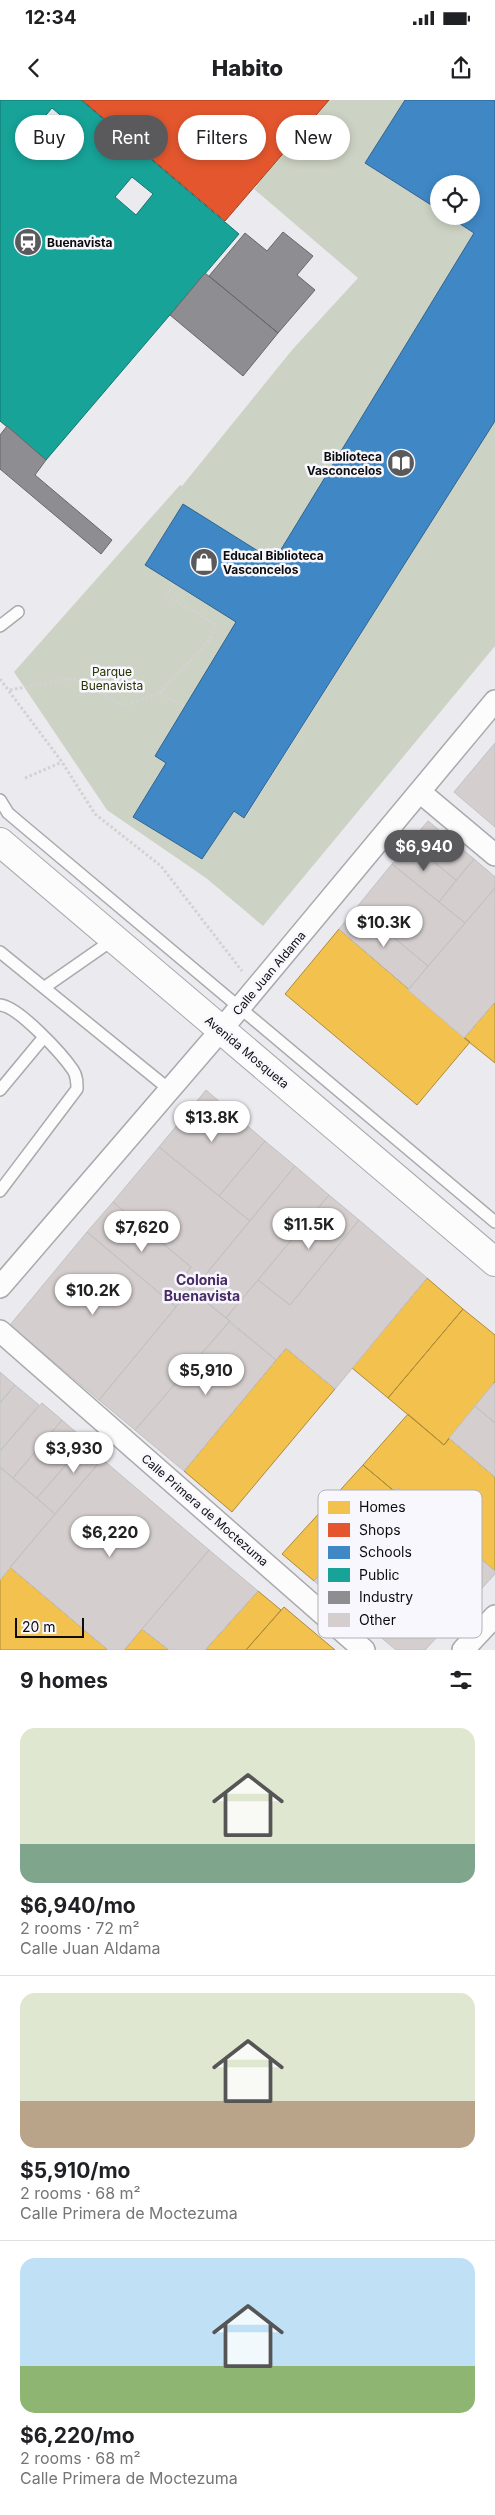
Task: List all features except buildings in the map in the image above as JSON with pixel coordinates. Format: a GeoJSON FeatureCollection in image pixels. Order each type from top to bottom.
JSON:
{"type":"FeatureCollection","features":[{"type":"Feature","properties":{"kind":"main road","name":"Avenida Mosqueta"},"geometry":{"type":"LineString","coordinates":[[0,842],[495,1262]]}},
{"type":"Feature","properties":{"kind":"street","name":"Calle Juan Aldama"},"geometry":{"type":"LineString","coordinates":[[0,1287],[221,1030],[495,701]]}},
{"type":"Feature","properties":{"kind":"street"},"geometry":{"type":"LineString","coordinates":[[420,792],[495,855]]}},
{"type":"Feature","properties":{"kind":"street","name":"Calle Primera de Moctezuma"},"geometry":{"type":"LineString","coordinates":[[0,1331],[318,1610]]}},
{"type":"Feature","properties":{"kind":"street"},"geometry":{"type":"LineString","coordinates":[[482,1630],[495,1616]]}},
{"type":"Feature","properties":{"kind":"street","name":"Calle Primera de Moctezuma"},"geometry":{"type":"LineString","coordinates":[[350,1638],[364,1650]]}},
{"type":"Feature","properties":{"kind":"street"},"geometry":{"type":"LineString","coordinates":[[463,1650],[474,1638]]}},
{"type":"Feature","properties":{"kind":"lane"},"geometry":{"type":"LineString","coordinates":[[0,626],[18,612]]}},
{"type":"Feature","properties":{"kind":"lane"},"geometry":{"type":"LineString","coordinates":[[0,800],[8,813],[20,824],[495,1222]]}},
{"type":"Feature","properties":{"kind":"lane"},"geometry":{"type":"LineString","coordinates":[[45,987],[114,939]]}},
{"type":"Feature","properties":{"kind":"lane"},"geometry":{"type":"LineString","coordinates":[[0,952],[170,1090]]}},
{"type":"Feature","properties":{"kind":"lane"},"geometry":{"type":"LineString","coordinates":[[0,1005],[13,1009],[44,1037],[74,1071],[77,1079],[77,1089],[0,1191]]}},
{"type":"Feature","properties":{"kind":"lane"},"geometry":{"type":"LineString","coordinates":[[0,1090],[44,1037]]}},
{"type":"Feature","properties":{"kind":"path"},"geometry":{"type":"LineString","coordinates":[[10,690],[72,678],[125,706],[159,694],[208,642],[216,625],[168,595],[174,584]]}},
{"type":"Feature","properties":{"kind":"path"},"geometry":{"type":"LineString","coordinates":[[0,679],[62,762],[95,814],[161,866],[255,988]]}},
{"type":"Feature","properties":{"kind":"path"},"geometry":{"type":"LineString","coordinates":[[159,694],[185,706]]}},
{"type":"Feature","properties":{"kind":"path"},"geometry":{"type":"LineString","coordinates":[[25,778],[62,762]]}},
{"type":"Feature","properties":{"kind":"green space","name":"Parque Buenavista"},"geometry":{"type":"Polygon","coordinates":[[[326,100],[405,100],[365,163],[430,204],[430,225],[462,225],[474,233],[274,561],[183,504],[145,564],[236,622],[166,763],[133,817],[202,859],[234,811],[245,818],[495,421],[495,646],[263,926],[206,878],[107,810],[14,672],[180,485],[182,486],[292,350],[358,278],[254,189],[276,160],[350,160],[350,115],[314,115],[326,100]]]}},
{"type":"Feature","properties":{"kind":"place","name":"Buenavista"},"geometry":{"type":"Point","coordinates":[28,242]}},
{"type":"Feature","properties":{"kind":"place","name":"Biblioteca Vasconcelos"},"geometry":{"type":"Point","coordinates":[401,463]}},
{"type":"Feature","properties":{"kind":"place","name":"Educal Biblioteca Vasconcelos"},"geometry":{"type":"Point","coordinates":[204,562]}},
{"type":"Feature","properties":{"kind":"district","name":"Colonia Buenavista"},"geometry":{"type":"Point","coordinates":[202,1288]}}]}
